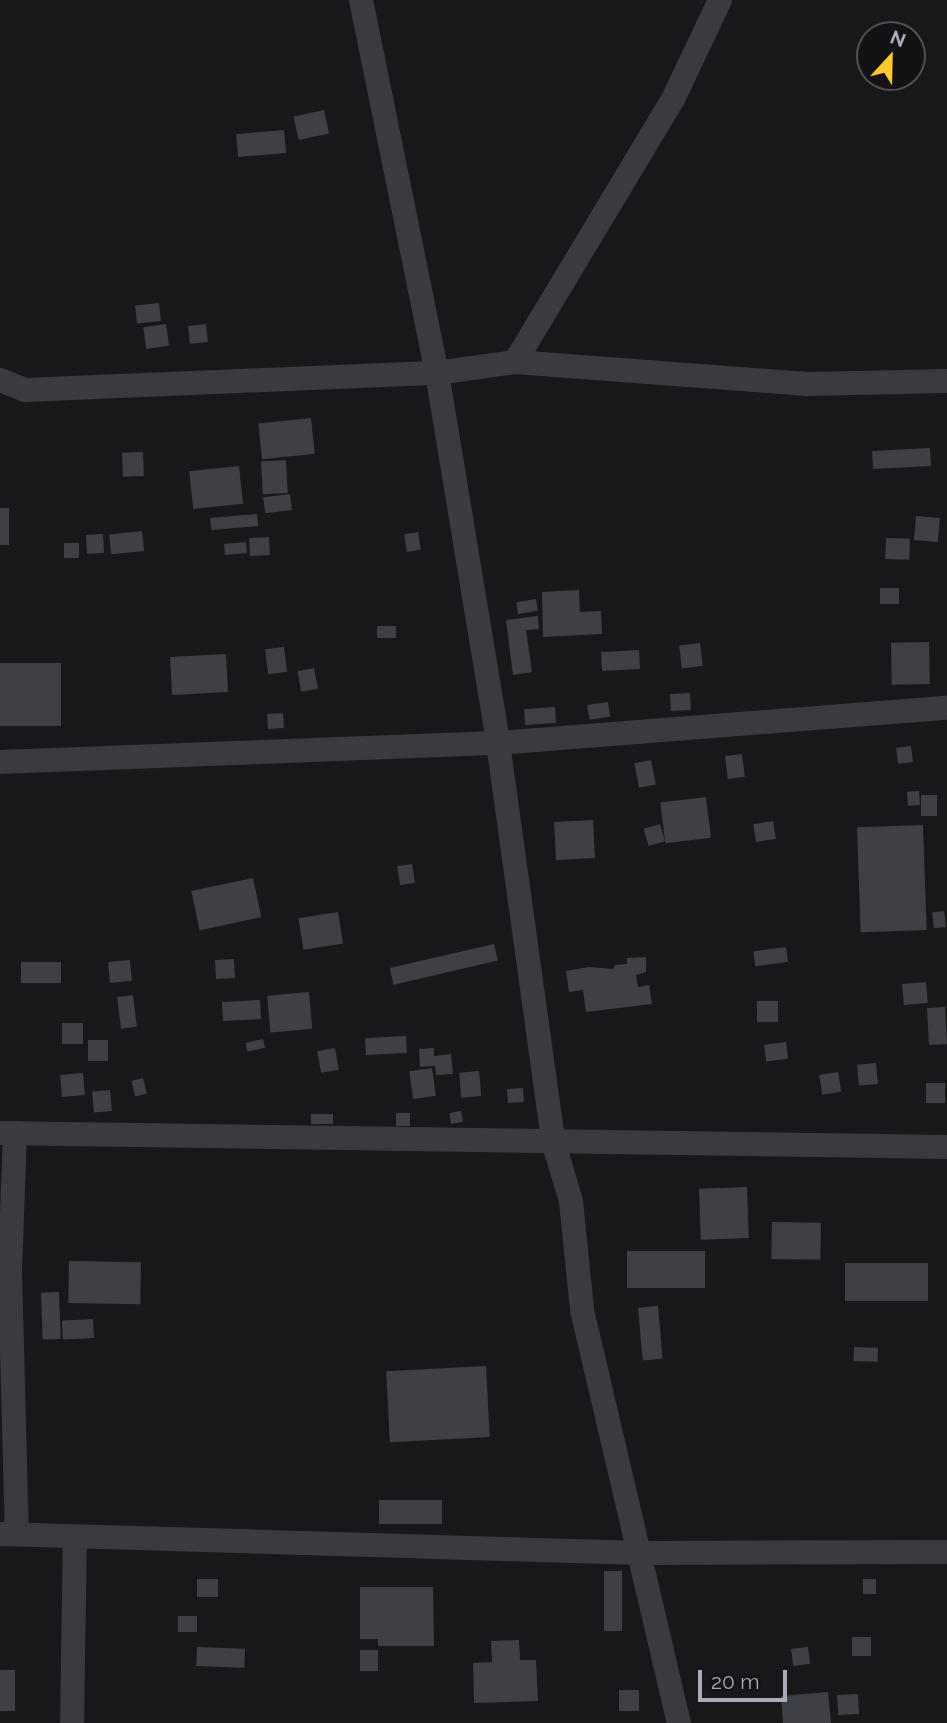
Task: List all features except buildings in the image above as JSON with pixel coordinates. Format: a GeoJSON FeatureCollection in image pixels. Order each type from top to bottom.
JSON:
{"type":"FeatureCollection","features":[{"type":"Feature","properties":{"kind":"street"},"geometry":{"type":"LineString","coordinates":[[361,0],[437,373],[498,743],[553,1141],[571,1201],[582,1310],[679,1723]]}},
{"type":"Feature","properties":{"kind":"street"},"geometry":{"type":"LineString","coordinates":[[515,362],[674,97],[720,0]]}},
{"type":"Feature","properties":{"kind":"street"},"geometry":{"type":"LineString","coordinates":[[0,380],[24,390],[437,373],[515,362],[807,384],[947,381]]}},
{"type":"Feature","properties":{"kind":"street"},"geometry":{"type":"LineString","coordinates":[[0,762],[498,743],[947,708]]}},
{"type":"Feature","properties":{"kind":"street"},"geometry":{"type":"LineString","coordinates":[[947,1147],[7,1133],[10,1272],[8,1534],[641,1553],[947,1552]]}},
{"type":"Feature","properties":{"kind":"street"},"geometry":{"type":"LineString","coordinates":[[72,1723],[75,1538]]}}]}
